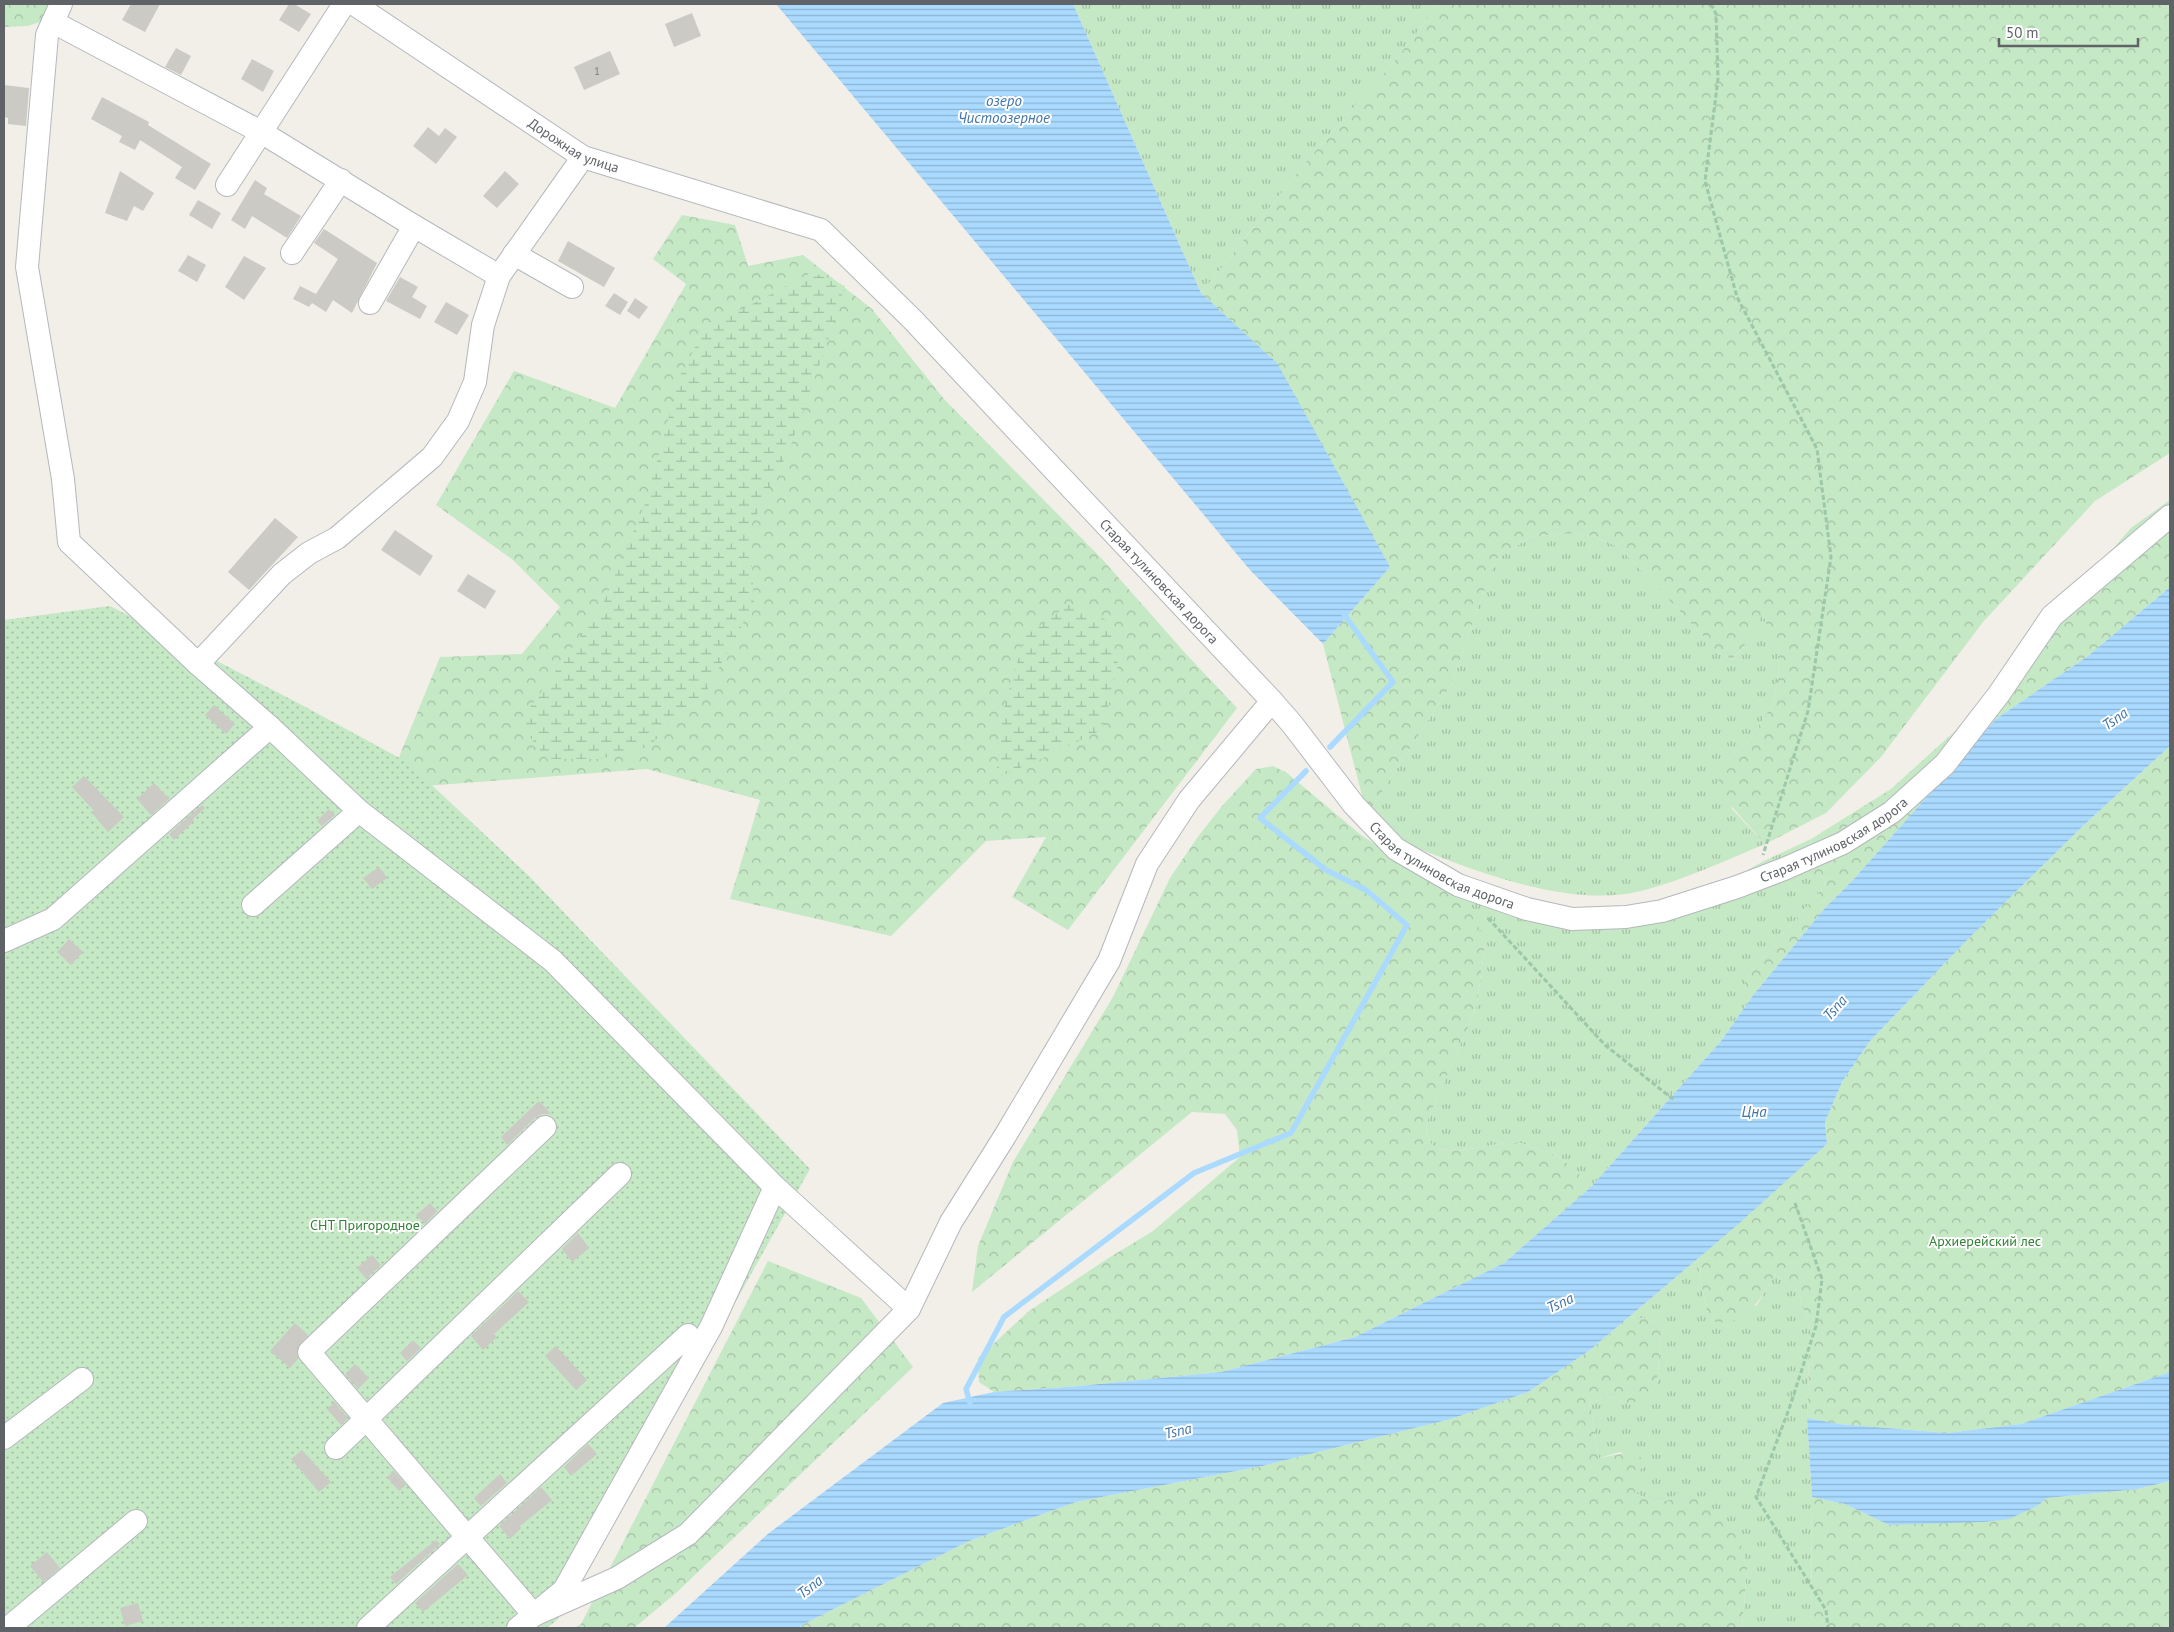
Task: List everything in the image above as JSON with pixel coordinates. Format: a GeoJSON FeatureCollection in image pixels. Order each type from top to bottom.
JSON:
{"type":"FeatureCollection","features":[{"type":"Feature","properties":{"kind":"street"},"geometry":{"type":"LineString","coordinates":[[227,185],[344,4]]}},
{"type":"Feature","properties":{"kind":"street","name":"Дорожная улица"},"geometry":{"type":"LineString","coordinates":[[354,4],[583,157],[821,230]]}},
{"type":"Feature","properties":{"kind":"street"},"geometry":{"type":"LineString","coordinates":[[498,276],[262,132],[57,13],[47,35],[27,267],[63,479],[69,542],[198,664],[270,727],[359,811],[554,961],[774,1187],[909,1309]]}},
{"type":"Feature","properties":{"kind":"street"},"geometry":{"type":"LineString","coordinates":[[198,664],[282,574],[309,553],[337,538],[432,458],[458,421],[475,382],[483,325],[498,276],[583,157]]}},
{"type":"Feature","properties":{"kind":"street"},"geometry":{"type":"LineString","coordinates":[[292,253],[341,180]]}},
{"type":"Feature","properties":{"kind":"street"},"geometry":{"type":"LineString","coordinates":[[370,303],[414,226]]}},
{"type":"Feature","properties":{"kind":"street","name":"Старая тулиновская дорога"},"geometry":{"type":"LineString","coordinates":[[821,230],[913,320],[1272,701],[1354,805],[1396,850],[1458,885],[1527,910],[1572,919],[1626,918],[1662,911],[1756,880],[1843,843],[1892,812],[1945,764],[1999,694],[2052,616],[2170,516]]}},
{"type":"Feature","properties":{"kind":"street"},"geometry":{"type":"LineString","coordinates":[[514,254],[572,287]]}},
{"type":"Feature","properties":{"kind":"street"},"geometry":{"type":"LineString","coordinates":[[526,1622],[617,1578],[688,1534],[909,1309],[951,1222],[1006,1136],[1109,961],[1147,864],[1189,800],[1272,701]]}},
{"type":"Feature","properties":{"kind":"street"},"geometry":{"type":"LineString","coordinates":[[4,941],[52,919],[270,727]]}},
{"type":"Feature","properties":{"kind":"street"},"geometry":{"type":"LineString","coordinates":[[253,905],[359,811]]}},
{"type":"Feature","properties":{"kind":"street"},"geometry":{"type":"LineString","coordinates":[[526,1622],[467,1536],[309,1352],[545,1127]]}},
{"type":"Feature","properties":{"kind":"street"},"geometry":{"type":"LineString","coordinates":[[336,1448],[620,1174]]}},
{"type":"Feature","properties":{"kind":"street"},"geometry":{"type":"LineString","coordinates":[[526,1622],[564,1590],[712,1327],[774,1187]]}},
{"type":"Feature","properties":{"kind":"street"},"geometry":{"type":"LineString","coordinates":[[368,1628],[688,1335]]}},
{"type":"Feature","properties":{"kind":"street"},"geometry":{"type":"LineString","coordinates":[[4,1438],[82,1379]]}},
{"type":"Feature","properties":{"kind":"street"},"geometry":{"type":"LineString","coordinates":[[8,1628],[136,1521]]}},
{"type":"Feature","properties":{"kind":"path"},"geometry":{"type":"LineString","coordinates":[[1711,4],[1716,14],[1718,79],[1705,181],[1737,298],[1817,449],[1831,557],[1808,711],[1756,880]]}},
{"type":"Feature","properties":{"kind":"path"},"geometry":{"type":"LineString","coordinates":[[1485,914],[1605,1045],[1674,1100]]}},
{"type":"Feature","properties":{"kind":"path"},"geometry":{"type":"LineString","coordinates":[[1795,1203],[1822,1279],[1816,1326],[1789,1409],[1756,1497],[1826,1610],[1828,1628]]}},
{"type":"Feature","properties":{"kind":"green space"},"geometry":{"type":"Polygon","coordinates":[[[4,4],[58,4],[44,21],[27,26],[4,27],[4,4]]]}},
{"type":"Feature","properties":{"kind":"green space"},"geometry":{"type":"Polygon","coordinates":[[[1073,4],[1439,4],[1393,63],[1311,156],[1201,293],[1073,4]]]}},
{"type":"Feature","properties":{"kind":"green space"},"geometry":{"type":"Polygon","coordinates":[[[1439,4],[2170,4],[2170,453],[2095,501],[1983,622],[1881,757],[1826,813],[1765,844],[1716,789],[1723,763],[1748,742],[1773,704],[1780,663],[1763,614],[1743,648],[1732,659],[1720,654],[1619,547],[1593,536],[1566,533],[1530,537],[1495,560],[1451,685],[1367,815],[1323,644],[1390,567],[1201,293],[1311,156],[1393,63],[1439,4]]]}},
{"type":"Feature","properties":{"kind":"green space"},"geometry":{"type":"Polygon","coordinates":[[[682,215],[735,225],[748,266],[803,255],[872,309],[944,399],[1102,559],[1186,654],[1237,708],[1068,930],[1012,897],[1046,837],[986,841],[891,936],[730,899],[760,800],[647,769],[386,789],[440,657],[522,654],[560,607],[513,560],[436,505],[514,371],[615,408],[686,284],[653,259],[682,215]]]}},
{"type":"Feature","properties":{"kind":"green space"},"geometry":{"type":"Polygon","coordinates":[[[812,272],[845,286],[790,448],[750,528],[754,603],[706,692],[648,747],[599,759],[547,759],[519,723],[603,604],[647,499],[679,378],[708,322],[747,307],[812,272]]]}},
{"type":"Feature","properties":{"kind":"green space"},"geometry":{"type":"Polygon","coordinates":[[[2170,500],[2170,587],[2088,656],[1996,719],[1852,881],[1825,908],[1754,994],[1750,994],[1744,980],[1821,890],[1828,878],[1801,871],[1811,839],[1891,789],[1954,732],[2131,528],[2170,500]]]}},
{"type":"Feature","properties":{"kind":"green space"},"geometry":{"type":"Polygon","coordinates":[[[1566,533],[1593,536],[1619,547],[1720,654],[1732,659],[1743,648],[1763,613],[1780,663],[1773,704],[1748,742],[1723,763],[1732,809],[1765,844],[1704,870],[1657,887],[1616,895],[1590,895],[1536,888],[1483,873],[1396,839],[1367,815],[1451,685],[1495,560],[1530,537],[1566,533]]]}},
{"type":"Feature","properties":{"kind":"green space"},"geometry":{"type":"Polygon","coordinates":[[[1070,604],[1109,621],[1118,665],[1103,729],[1048,756],[996,778],[1003,711],[1025,636],[1070,604]]]}},
{"type":"Feature","properties":{"kind":"green space","name":"СНТ Пригородное"},"geometry":{"type":"Polygon","coordinates":[[[110,606],[298,703],[407,762],[529,876],[810,1169],[557,1620],[547,1628],[4,1628],[4,620],[110,606]]]}},
{"type":"Feature","properties":{"kind":"green space","name":"Архиерейский лес"},"geometry":{"type":"Polygon","coordinates":[[[2170,746],[2170,1372],[2021,1424],[1947,1433],[1839,1424],[1807,1418],[1810,1330],[1798,1291],[1775,1274],[1757,1303],[1742,1317],[1733,1321],[1710,1321],[1697,1259],[1827,1144],[1825,1122],[1842,1082],[1870,1041],[1970,937],[2085,824],[2170,746]]]}},
{"type":"Feature","properties":{"kind":"green space"},"geometry":{"type":"Polygon","coordinates":[[[1273,766],[1287,773],[1361,835],[1400,861],[1453,881],[1478,926],[1485,946],[1476,1009],[1427,1121],[1428,1137],[1434,1146],[1445,1150],[1459,1150],[1505,1143],[1524,1144],[1560,1158],[1579,1173],[1591,1187],[1504,1263],[1355,1337],[1221,1372],[994,1392],[979,1382],[978,1358],[1029,1311],[1153,1231],[1240,1157],[1237,1130],[1225,1114],[1192,1112],[972,1292],[978,1246],[1013,1162],[1113,997],[1170,878],[1197,838],[1222,806],[1256,769],[1273,766]]]}},
{"type":"Feature","properties":{"kind":"green space"},"geometry":{"type":"Polygon","coordinates":[[[1811,839],[1807,852],[1819,876],[1828,878],[1821,890],[1747,976],[1750,994],[1754,994],[1721,1041],[1591,1187],[1579,1173],[1560,1158],[1524,1144],[1505,1143],[1458,1150],[1445,1150],[1434,1146],[1428,1137],[1427,1121],[1476,1009],[1485,946],[1453,881],[1510,899],[1604,913],[1660,904],[1735,877],[1811,839]]]}},
{"type":"Feature","properties":{"kind":"green space"},"geometry":{"type":"Polygon","coordinates":[[[1697,1259],[1705,1304],[1711,1321],[1757,1305],[1775,1274],[1798,1291],[1810,1330],[1807,1418],[1812,1497],[1811,1628],[1742,1628],[1747,1568],[1670,1500],[1653,1503],[1636,1493],[1630,1482],[1643,1466],[1620,1452],[1599,1458],[1590,1402],[1611,1397],[1624,1403],[1647,1397],[1657,1384],[1661,1334],[1658,1325],[1649,1319],[1629,1317],[1697,1259]]]}},
{"type":"Feature","properties":{"kind":"green space"},"geometry":{"type":"Polygon","coordinates":[[[768,1261],[861,1298],[913,1367],[676,1593],[634,1628],[575,1628],[581,1624],[768,1261]]]}},
{"type":"Feature","properties":{"kind":"green space"},"geometry":{"type":"Polygon","coordinates":[[[1629,1317],[1649,1319],[1658,1325],[1661,1334],[1657,1384],[1647,1397],[1634,1402],[1624,1403],[1611,1397],[1590,1402],[1599,1458],[1631,1454],[1642,1458],[1643,1466],[1631,1482],[1636,1493],[1653,1503],[1670,1500],[1678,1492],[1687,1493],[1717,1512],[1736,1535],[1744,1552],[1747,1568],[1742,1628],[799,1628],[969,1541],[1076,1502],[1262,1466],[1451,1419],[1528,1392],[1590,1350],[1629,1317]]]}},
{"type":"Feature","properties":{"kind":"green space"},"geometry":{"type":"Polygon","coordinates":[[[2170,1481],[2170,1628],[1811,1628],[1812,1497],[1845,1504],[1889,1525],[2037,1506],[2047,1498],[2138,1489],[2170,1481]]]}},
{"type":"Feature","properties":{"kind":"water","name":"озеро Чистоозерное"},"geometry":{"type":"Polygon","coordinates":[[[776,4],[1073,4],[1201,293],[1277,363],[1390,567],[1323,644],[1250,570],[776,4]]]}},
{"type":"Feature","properties":{"kind":"water","name":"Цна"},"geometry":{"type":"Polygon","coordinates":[[[2170,587],[2170,746],[2085,824],[1970,937],[1870,1041],[1842,1082],[1825,1122],[1827,1144],[1735,1227],[1590,1350],[1528,1392],[1451,1419],[1262,1466],[1076,1502],[969,1541],[799,1628],[664,1628],[769,1533],[943,1403],[994,1392],[1221,1372],[1355,1337],[1504,1263],[1591,1187],[1721,1041],[1754,994],[1825,908],[1852,881],[1996,719],[2088,656],[2170,587]]]}},
{"type":"Feature","properties":{"kind":"water"},"geometry":{"type":"Polygon","coordinates":[[[2170,1372],[2170,1481],[2138,1489],[2047,1498],[2037,1506],[2009,1519],[1984,1522],[1889,1525],[1845,1504],[1812,1497],[1807,1418],[1839,1424],[1947,1433],[2021,1424],[2170,1372]]]}},
{"type":"Feature","properties":{"kind":"building"},"geometry":{"type":"Polygon","coordinates":[[[131,4],[160,4],[145,32],[122,20],[131,4]]]}},
{"type":"Feature","properties":{"kind":"building"},"geometry":{"type":"Polygon","coordinates":[[[289,4],[294,4],[311,14],[299,32],[279,20],[289,4]]]}},
{"type":"Feature","properties":{"kind":"building"},"geometry":{"type":"Polygon","coordinates":[[[692,13],[701,36],[674,47],[665,24],[692,13]]]}},
{"type":"Feature","properties":{"kind":"building"},"geometry":{"type":"Polygon","coordinates":[[[176,48],[191,56],[181,75],[165,67],[176,48]]]}},
{"type":"Feature","properties":{"kind":"building"},"geometry":{"type":"Polygon","coordinates":[[[610,51],[620,74],[584,90],[574,67],[610,51]]]}},
{"type":"Feature","properties":{"kind":"building"},"geometry":{"type":"Polygon","coordinates":[[[252,59],[274,71],[263,92],[241,79],[252,59]]]}},
{"type":"Feature","properties":{"kind":"building"},"geometry":{"type":"Polygon","coordinates":[[[4,85],[29,88],[26,126],[8,124],[8,118],[4,117],[4,85]]]}},
{"type":"Feature","properties":{"kind":"building"},"geometry":{"type":"Polygon","coordinates":[[[102,97],[149,122],[148,125],[211,164],[195,190],[175,178],[182,167],[140,140],[135,150],[119,142],[122,136],[91,119],[102,97]]]}},
{"type":"Feature","properties":{"kind":"building"},"geometry":{"type":"Polygon","coordinates":[[[428,127],[439,136],[445,128],[457,137],[436,164],[413,146],[428,127]]]}},
{"type":"Feature","properties":{"kind":"building"},"geometry":{"type":"Polygon","coordinates":[[[120,171],[154,193],[143,211],[134,206],[127,221],[105,213],[120,171]]]}},
{"type":"Feature","properties":{"kind":"building"},"geometry":{"type":"Polygon","coordinates":[[[505,171],[519,184],[497,208],[483,196],[505,171]]]}},
{"type":"Feature","properties":{"kind":"building"},"geometry":{"type":"Polygon","coordinates":[[[255,180],[267,188],[264,194],[301,216],[287,238],[252,216],[245,229],[231,220],[255,180]]]}},
{"type":"Feature","properties":{"kind":"building"},"geometry":{"type":"Polygon","coordinates":[[[198,200],[221,213],[212,229],[189,215],[198,200]]]}},
{"type":"Feature","properties":{"kind":"building"},"geometry":{"type":"Polygon","coordinates":[[[324,229],[377,263],[352,313],[333,300],[326,312],[312,303],[309,307],[293,299],[300,286],[316,294],[338,259],[314,243],[324,229]]]}},
{"type":"Feature","properties":{"kind":"building"},"geometry":{"type":"Polygon","coordinates":[[[568,241],[615,268],[604,287],[558,261],[568,241]]]}},
{"type":"Feature","properties":{"kind":"building"},"geometry":{"type":"Polygon","coordinates":[[[188,255],[206,265],[197,282],[178,271],[188,255]]]}},
{"type":"Feature","properties":{"kind":"building"},"geometry":{"type":"Polygon","coordinates":[[[244,256],[266,268],[244,300],[225,287],[244,256]]]}},
{"type":"Feature","properties":{"kind":"building"},"geometry":{"type":"Polygon","coordinates":[[[400,277],[418,287],[412,297],[427,306],[420,319],[386,301],[400,277]]]}},
{"type":"Feature","properties":{"kind":"building"},"geometry":{"type":"Polygon","coordinates":[[[614,293],[628,302],[620,315],[605,306],[614,293]]]}},
{"type":"Feature","properties":{"kind":"building"},"geometry":{"type":"Polygon","coordinates":[[[635,298],[648,307],[639,319],[627,311],[635,298]]]}},
{"type":"Feature","properties":{"kind":"building"},"geometry":{"type":"Polygon","coordinates":[[[446,302],[469,315],[457,335],[434,322],[446,302]]]}},
{"type":"Feature","properties":{"kind":"building"},"geometry":{"type":"Polygon","coordinates":[[[275,518],[298,537],[249,590],[228,572],[275,518]]]}},
{"type":"Feature","properties":{"kind":"building"},"geometry":{"type":"Polygon","coordinates":[[[395,530],[433,556],[420,576],[381,550],[395,530]]]}},
{"type":"Feature","properties":{"kind":"building"},"geometry":{"type":"Polygon","coordinates":[[[468,574],[496,591],[485,609],[457,591],[468,574]]]}},
{"type":"Feature","properties":{"kind":"building"},"geometry":{"type":"Polygon","coordinates":[[[214,705],[235,724],[226,734],[205,715],[214,705]]]}},
{"type":"Feature","properties":{"kind":"building"},"geometry":{"type":"Polygon","coordinates":[[[84,776],[124,817],[108,832],[92,813],[94,811],[72,787],[84,776]]]}},
{"type":"Feature","properties":{"kind":"building"},"geometry":{"type":"Polygon","coordinates":[[[154,783],[169,799],[151,815],[137,799],[154,783]]]}},
{"type":"Feature","properties":{"kind":"building"},"geometry":{"type":"Polygon","coordinates":[[[202,805],[205,808],[174,840],[169,834],[202,805]]]}},
{"type":"Feature","properties":{"kind":"building"},"geometry":{"type":"Polygon","coordinates":[[[329,809],[335,815],[322,826],[317,821],[329,809]]]}},
{"type":"Feature","properties":{"kind":"building"},"geometry":{"type":"Polygon","coordinates":[[[379,867],[387,878],[372,889],[363,878],[379,867]]]}},
{"type":"Feature","properties":{"kind":"building"},"geometry":{"type":"Polygon","coordinates":[[[69,939],[83,952],[71,965],[57,952],[69,939]]]}},
{"type":"Feature","properties":{"kind":"building"},"geometry":{"type":"Polygon","coordinates":[[[539,1101],[551,1114],[542,1114],[536,1117],[507,1145],[501,1137],[539,1101]]]}},
{"type":"Feature","properties":{"kind":"building"},"geometry":{"type":"Polygon","coordinates":[[[430,1203],[437,1211],[425,1224],[416,1215],[430,1203]]]}},
{"type":"Feature","properties":{"kind":"building"},"geometry":{"type":"Polygon","coordinates":[[[578,1233],[589,1248],[572,1262],[562,1249],[578,1233]]]}},
{"type":"Feature","properties":{"kind":"building"},"geometry":{"type":"Polygon","coordinates":[[[372,1255],[381,1265],[366,1279],[357,1268],[372,1255]]]}},
{"type":"Feature","properties":{"kind":"building"},"geometry":{"type":"Polygon","coordinates":[[[518,1291],[529,1302],[494,1334],[497,1337],[483,1350],[471,1336],[518,1291]]]}},
{"type":"Feature","properties":{"kind":"building"},"geometry":{"type":"Polygon","coordinates":[[[295,1323],[308,1335],[297,1348],[298,1359],[290,1368],[270,1351],[295,1323]]]}},
{"type":"Feature","properties":{"kind":"building"},"geometry":{"type":"Polygon","coordinates":[[[413,1340],[421,1348],[407,1361],[400,1353],[413,1340]]]}},
{"type":"Feature","properties":{"kind":"building"},"geometry":{"type":"Polygon","coordinates":[[[556,1346],[587,1380],[576,1390],[545,1356],[556,1346]]]}},
{"type":"Feature","properties":{"kind":"building"},"geometry":{"type":"Polygon","coordinates":[[[355,1364],[369,1378],[358,1389],[345,1374],[355,1364]]]}},
{"type":"Feature","properties":{"kind":"building"},"geometry":{"type":"Polygon","coordinates":[[[335,1402],[348,1418],[341,1425],[327,1409],[335,1402]]]}},
{"type":"Feature","properties":{"kind":"building"},"geometry":{"type":"Polygon","coordinates":[[[588,1444],[597,1454],[571,1476],[564,1467],[588,1444]]]}},
{"type":"Feature","properties":{"kind":"building"},"geometry":{"type":"Polygon","coordinates":[[[302,1450],[331,1482],[319,1492],[291,1459],[302,1450]]]}},
{"type":"Feature","properties":{"kind":"building"},"geometry":{"type":"Polygon","coordinates":[[[394,1471],[406,1485],[399,1491],[387,1477],[394,1471]]]}},
{"type":"Feature","properties":{"kind":"building"},"geometry":{"type":"Polygon","coordinates":[[[500,1474],[507,1483],[481,1506],[474,1498],[500,1474]]]}},
{"type":"Feature","properties":{"kind":"building"},"geometry":{"type":"Polygon","coordinates":[[[541,1487],[552,1500],[520,1526],[521,1528],[510,1539],[499,1526],[541,1487]]]}},
{"type":"Feature","properties":{"kind":"building"},"geometry":{"type":"Polygon","coordinates":[[[436,1540],[440,1544],[396,1584],[390,1577],[436,1540]]]}},
{"type":"Feature","properties":{"kind":"building"},"geometry":{"type":"Polygon","coordinates":[[[47,1552],[60,1568],[43,1582],[30,1566],[47,1552]]]}},
{"type":"Feature","properties":{"kind":"building"},"geometry":{"type":"Polygon","coordinates":[[[458,1564],[468,1575],[423,1612],[415,1603],[458,1564]]]}},
{"type":"Feature","properties":{"kind":"building"},"geometry":{"type":"Polygon","coordinates":[[[138,1603],[143,1621],[125,1626],[120,1608],[138,1603]]]}},
{"type":"Feature","properties":{"kind":"waterway"},"geometry":{"type":"LineString","coordinates":[[1330,747],[1393,682],[1343,613]]}},
{"type":"Feature","properties":{"kind":"waterway"},"geometry":{"type":"LineString","coordinates":[[970,1403],[966,1389],[1004,1317],[1194,1173],[1291,1133],[1407,925],[1366,890],[1326,870],[1260,818],[1306,771]]}},
{"type":"Feature","properties":{"kind":"water label","name":"Tsna"},"geometry":{"type":"Point","coordinates":[2115,719]}},
{"type":"Feature","properties":{"kind":"water label","name":"Tsna"},"geometry":{"type":"Point","coordinates":[1835,1008]}},
{"type":"Feature","properties":{"kind":"water label","name":"Tsna"},"geometry":{"type":"Point","coordinates":[1560,1303]}},
{"type":"Feature","properties":{"kind":"water label","name":"Tsna"},"geometry":{"type":"Point","coordinates":[1178,1431]}},
{"type":"Feature","properties":{"kind":"water label","name":"Tsna"},"geometry":{"type":"Point","coordinates":[810,1587]}}]}
